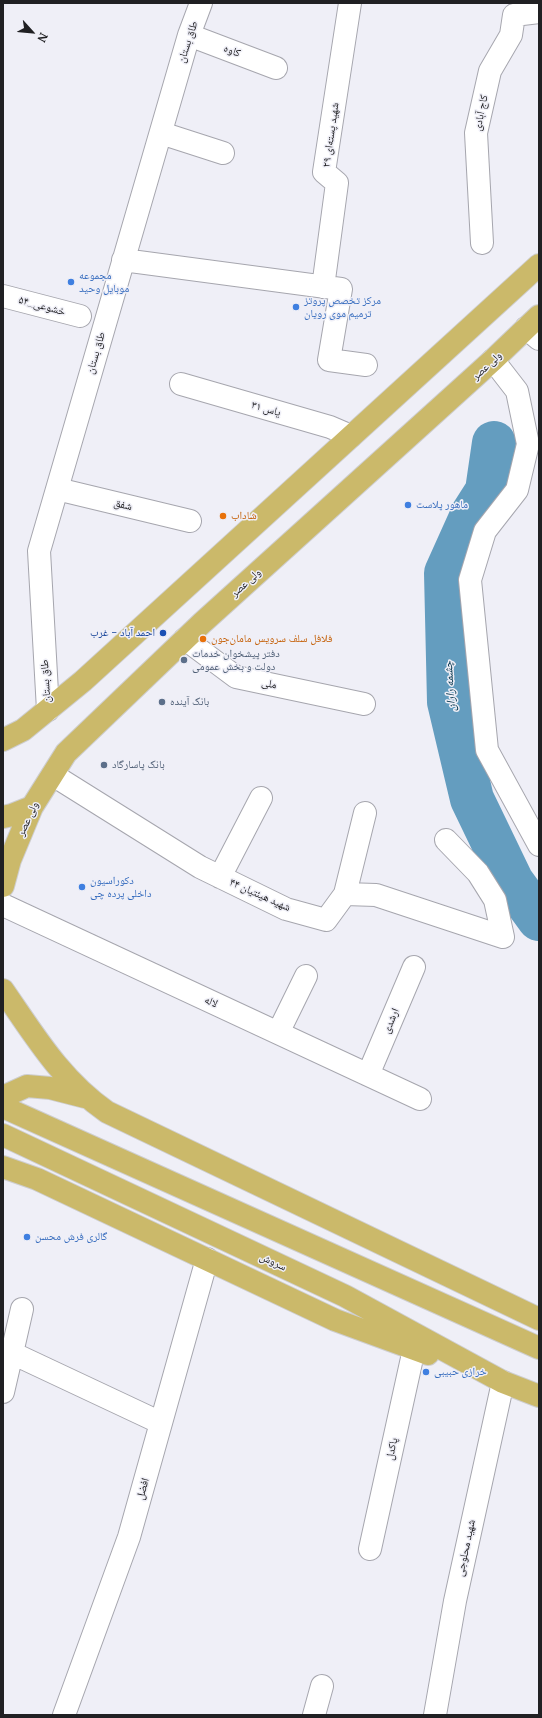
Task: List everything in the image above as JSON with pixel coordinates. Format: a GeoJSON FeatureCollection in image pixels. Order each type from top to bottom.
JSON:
{"type":"FeatureCollection","features":[{"type":"Feature","properties":{"kind":"main road"},"geometry":{"type":"LineString","coordinates":[[3,740],[23,730],[83,681],[539,265]]}},
{"type":"Feature","properties":{"kind":"main road","name":"ولی عصر"},"geometry":{"type":"LineString","coordinates":[[3,886],[10,860],[32,807],[66,753],[185,639],[493,360],[535,328]]}},
{"type":"Feature","properties":{"kind":"main road"},"geometry":{"type":"LineString","coordinates":[[3,817],[32,807]]}},
{"type":"Feature","properties":{"kind":"main road"},"geometry":{"type":"LineString","coordinates":[[3,990],[40,1046],[85,1097],[107,1112],[539,1319]]}},
{"type":"Feature","properties":{"kind":"main road"},"geometry":{"type":"LineString","coordinates":[[3,1099],[5,1096],[26,1086],[50,1088],[85,1097]]}},
{"type":"Feature","properties":{"kind":"main road"},"geometry":{"type":"LineString","coordinates":[[3,1107],[539,1348]]}},
{"type":"Feature","properties":{"kind":"main road","name":"سروش"},"geometry":{"type":"LineString","coordinates":[[3,1135],[345,1296],[503,1382],[539,1396]]}},
{"type":"Feature","properties":{"kind":"main road"},"geometry":{"type":"LineString","coordinates":[[5,1166],[37,1179],[335,1320],[503,1382]]}},
{"type":"Feature","properties":{"kind":"street","name":"طاق بستان"},"geometry":{"type":"LineString","coordinates":[[48,710],[39,552],[189,35],[201,3]]}},
{"type":"Feature","properties":{"kind":"street","name":"شهید پسته‌ای ۲۹"},"geometry":{"type":"LineString","coordinates":[[323,287],[337,183],[324,172],[350,3]]}},
{"type":"Feature","properties":{"kind":"street","name":"کاج آبادی"},"geometry":{"type":"LineString","coordinates":[[482,243],[476,133],[490,71],[511,35],[514,15],[539,12]]}},
{"type":"Feature","properties":{"kind":"street","name":"کاوه"},"geometry":{"type":"LineString","coordinates":[[189,35],[276,68]]}},
{"type":"Feature","properties":{"kind":"street"},"geometry":{"type":"LineString","coordinates":[[161,133],[223,153]]}},
{"type":"Feature","properties":{"kind":"street"},"geometry":{"type":"LineString","coordinates":[[123,260],[341,289],[330,360],[366,365]]}},
{"type":"Feature","properties":{"kind":"street","name":"۵۴_خشوعی"},"geometry":{"type":"LineString","coordinates":[[3,296],[80,316]]}},
{"type":"Feature","properties":{"kind":"street"},"geometry":{"type":"LineString","coordinates":[[493,360],[517,391],[528,444],[517,490],[485,531],[470,580],[486,750],[539,845]]}},
{"type":"Feature","properties":{"kind":"street","name":"یاس ۳۱"},"geometry":{"type":"LineString","coordinates":[[181,384],[330,427],[351,436]]}},
{"type":"Feature","properties":{"kind":"street","name":"شفق"},"geometry":{"type":"LineString","coordinates":[[57,489],[190,521]]}},
{"type":"Feature","properties":{"kind":"street","name":"ملی"},"geometry":{"type":"LineString","coordinates":[[185,639],[236,677],[364,704]]}},
{"type":"Feature","properties":{"kind":"street","name":"شهید هیئتیان ۴۴"},"geometry":{"type":"LineString","coordinates":[[53,775],[200,868],[286,909],[326,920],[345,894]]}},
{"type":"Feature","properties":{"kind":"street"},"geometry":{"type":"LineString","coordinates":[[220,877],[261,798]]}},
{"type":"Feature","properties":{"kind":"street"},"geometry":{"type":"LineString","coordinates":[[365,813],[345,894],[376,895],[503,938],[495,900],[478,873],[446,840]]}},
{"type":"Feature","properties":{"kind":"street","name":"لاله"},"geometry":{"type":"LineString","coordinates":[[3,905],[420,1099]]}},
{"type":"Feature","properties":{"kind":"street","name":"ارشدی"},"geometry":{"type":"LineString","coordinates":[[368,1075],[414,967]]}},
{"type":"Feature","properties":{"kind":"street"},"geometry":{"type":"LineString","coordinates":[[278,1033],[306,976]]}},
{"type":"Feature","properties":{"kind":"street","name":"افضل"},"geometry":{"type":"LineString","coordinates":[[64,1715],[129,1538],[207,1259]]}},
{"type":"Feature","properties":{"kind":"street"},"geometry":{"type":"LineString","coordinates":[[3,1392],[22,1310]]}},
{"type":"Feature","properties":{"kind":"street","name":"پاکدل"},"geometry":{"type":"LineString","coordinates":[[370,1549],[414,1349]]}},
{"type":"Feature","properties":{"kind":"street"},"geometry":{"type":"LineString","coordinates":[[12,1354],[162,1423]]}},
{"type":"Feature","properties":{"kind":"street","name":"شهید محلوجی"},"geometry":{"type":"LineString","coordinates":[[435,1715],[455,1601],[503,1382]]}},
{"type":"Feature","properties":{"kind":"street"},"geometry":{"type":"LineString","coordinates":[[314,1715],[322,1686]]}},
{"type":"Feature","properties":{"kind":"waterway","name":"چشمه راران"},"geometry":{"type":"LineString","coordinates":[[494,443],[487,491],[473,513],[446,573],[449,702],[472,799],[512,882],[539,919]]}},
{"type":"Feature","properties":{"kind":"place","name":"مجموعه موبایل وحید"},"geometry":{"type":"Point","coordinates":[71,282]}},
{"type":"Feature","properties":{"kind":"place","name":"مرکز تخصص پروتز ترمیم موی رویان"},"geometry":{"type":"Point","coordinates":[296,307]}},
{"type":"Feature","properties":{"kind":"place","name":"ماهور پلاست"},"geometry":{"type":"Point","coordinates":[408,505]}},
{"type":"Feature","properties":{"kind":"place","name":"شاداب"},"geometry":{"type":"Point","coordinates":[223,516]}},
{"type":"Feature","properties":{"kind":"place","name":"احمد آباد - غرب"},"geometry":{"type":"Point","coordinates":[163,633]}},
{"type":"Feature","properties":{"kind":"place","name":"فلافل سلف سرویس مامان‌جون"},"geometry":{"type":"Point","coordinates":[203,639]}},
{"type":"Feature","properties":{"kind":"place","name":"دفتر پیشخوان خدمات دولت و بخش عمومی"},"geometry":{"type":"Point","coordinates":[184,660]}},
{"type":"Feature","properties":{"kind":"place","name":"بانک آینده"},"geometry":{"type":"Point","coordinates":[162,702]}},
{"type":"Feature","properties":{"kind":"place","name":"بانک پاسارگاد"},"geometry":{"type":"Point","coordinates":[104,765]}},
{"type":"Feature","properties":{"kind":"place","name":"دکوراسیون داخلی پرده چی"},"geometry":{"type":"Point","coordinates":[82,887]}},
{"type":"Feature","properties":{"kind":"place","name":"گالری فرش محسن"},"geometry":{"type":"Point","coordinates":[27,1237]}},
{"type":"Feature","properties":{"kind":"place","name":"خرازی حبیبی"},"geometry":{"type":"Point","coordinates":[426,1372]}}]}
